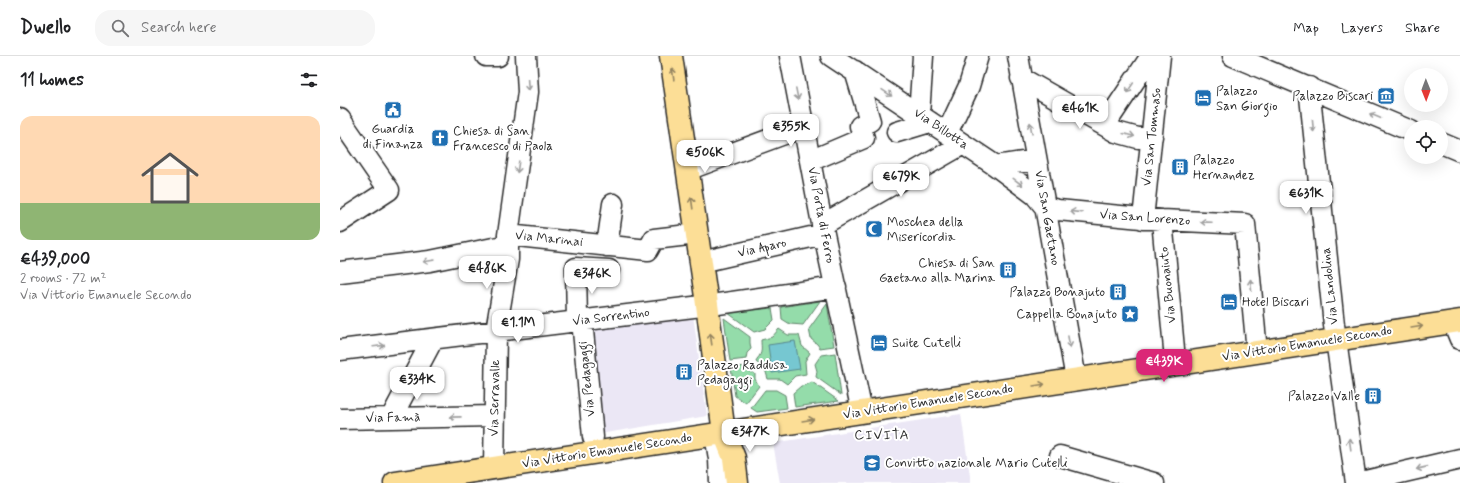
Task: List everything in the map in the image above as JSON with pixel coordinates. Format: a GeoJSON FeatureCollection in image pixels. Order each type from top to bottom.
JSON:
{"type":"FeatureCollection","features":[{"type":"Feature","properties":{"kind":"main road"},"geometry":{"type":"LineString","coordinates":[[670,56],[701,262],[701,303],[719,434],[734,458],[737,483]]}},
{"type":"Feature","properties":{"kind":"main road","name":"Via Vittorio Emanuele Secondo"},"geometry":{"type":"LineString","coordinates":[[395,483],[1336,340],[1458,327]]}},
{"type":"Feature","properties":{"kind":"street"},"geometry":{"type":"LineString","coordinates":[[486,56],[498,56]]}},
{"type":"Feature","properties":{"kind":"street","name":"Via Serravalle"},"geometry":{"type":"LineString","coordinates":[[494,468],[496,331],[508,259],[508,240],[526,115],[528,92],[526,56]]}},
{"type":"Feature","properties":{"kind":"street","name":"Via Porta di Ferro"},"geometry":{"type":"LineString","coordinates":[[790,56],[823,230],[862,412]]}},
{"type":"Feature","properties":{"kind":"street","name":"Via Billotta"},"geometry":{"type":"LineString","coordinates":[[832,56],[996,166],[1035,195],[1045,207]]}},
{"type":"Feature","properties":{"kind":"street"},"geometry":{"type":"LineString","coordinates":[[896,132],[924,118],[923,56]]}},
{"type":"Feature","properties":{"kind":"street"},"geometry":{"type":"LineString","coordinates":[[955,138],[978,56]]}},
{"type":"Feature","properties":{"kind":"street","name":"Via San Gaetano"},"geometry":{"type":"LineString","coordinates":[[1018,56],[1076,379]]}},
{"type":"Feature","properties":{"kind":"street","name":"Via San Tommaso"},"geometry":{"type":"LineString","coordinates":[[1105,125],[1152,56]]}},
{"type":"Feature","properties":{"kind":"street","name":"Via San Tommaso"},"geometry":{"type":"LineString","coordinates":[[1152,220],[1152,137],[1160,56]]}},
{"type":"Feature","properties":{"kind":"street"},"geometry":{"type":"LineString","coordinates":[[1238,58],[1404,128]]}},
{"type":"Feature","properties":{"kind":"street"},"geometry":{"type":"LineString","coordinates":[[810,161],[864,138],[860,126],[870,121],[855,71]]}},
{"type":"Feature","properties":{"kind":"street"},"geometry":{"type":"LineString","coordinates":[[1021,78],[1116,132],[1138,138],[1152,137]]}},
{"type":"Feature","properties":{"kind":"street","name":"Via Landolina"},"geometry":{"type":"LineString","coordinates":[[1309,87],[1336,340],[1356,483]]}},
{"type":"Feature","properties":{"kind":"street"},"geometry":{"type":"LineString","coordinates":[[340,119],[389,190],[340,222]]}},
{"type":"Feature","properties":{"kind":"street"},"geometry":{"type":"LineString","coordinates":[[687,170],[803,127]]}},
{"type":"Feature","properties":{"kind":"street","name":"Via Aparo"},"geometry":{"type":"LineString","coordinates":[[701,262],[823,230],[955,138]]}},
{"type":"Feature","properties":{"kind":"street"},"geometry":{"type":"LineString","coordinates":[[1448,146],[1460,152]]}},
{"type":"Feature","properties":{"kind":"street"},"geometry":{"type":"LineString","coordinates":[[996,166],[1036,160]]}},
{"type":"Feature","properties":{"kind":"street"},"geometry":{"type":"LineString","coordinates":[[607,246],[613,204]]}},
{"type":"Feature","properties":{"kind":"street","name":"Via San Lorenzo"},"geometry":{"type":"LineString","coordinates":[[1045,207],[1058,210],[1152,220],[1245,224],[1257,352]]}},
{"type":"Feature","properties":{"kind":"street","name":"Via Buonaiuto"},"geometry":{"type":"LineString","coordinates":[[1152,220],[1174,349]]}},
{"type":"Feature","properties":{"kind":"street","name":"Via Marinai"},"geometry":{"type":"LineString","coordinates":[[340,272],[430,261],[508,240],[648,250],[654,239],[697,234]]}},
{"type":"Feature","properties":{"kind":"street","name":"Via Pedagaggi"},"geometry":{"type":"LineString","coordinates":[[593,437],[579,321],[576,268],[609,270]]}},
{"type":"Feature","properties":{"kind":"street","name":"Via Sorrentino"},"geometry":{"type":"LineString","coordinates":[[340,350],[579,321],[835,284]]}},
{"type":"Feature","properties":{"kind":"street"},"geometry":{"type":"LineString","coordinates":[[391,418],[433,339]]}},
{"type":"Feature","properties":{"kind":"street","name":"Via Famà"},"geometry":{"type":"LineString","coordinates":[[340,419],[494,416]]}},
{"type":"Feature","properties":{"kind":"street"},"geometry":{"type":"LineString","coordinates":[[719,434],[720,483]]}},
{"type":"Feature","properties":{"kind":"street"},"geometry":{"type":"LineString","coordinates":[[1060,456],[1154,483]]}},
{"type":"Feature","properties":{"kind":"street"},"geometry":{"type":"LineString","coordinates":[[1356,483],[1460,459]]}},
{"type":"Feature","properties":{"kind":"shaded area","name":"Palazzo Raddusa Pedagaggi"},"geometry":{"type":"Polygon","coordinates":[[[693,315],[707,416],[600,434],[592,327],[693,315]]]}},
{"type":"Feature","properties":{"kind":"shaded area","name":"Convitto nazionale Mario Cutelli"},"geometry":{"type":"Polygon","coordinates":[[[961,414],[971,483],[780,483],[773,443],[961,414]]]}},
{"type":"Feature","properties":{"kind":"green space"},"geometry":{"type":"Polygon","coordinates":[[[820,301],[803,325],[790,324],[782,319],[781,307],[820,301]]]}},
{"type":"Feature","properties":{"kind":"green space"},"geometry":{"type":"Polygon","coordinates":[[[827,304],[834,346],[820,348],[811,339],[809,329],[827,304]]]}},
{"type":"Feature","properties":{"kind":"green space"},"geometry":{"type":"Polygon","coordinates":[[[772,308],[774,320],[765,329],[754,332],[728,313],[772,308]]]}},
{"type":"Feature","properties":{"kind":"green space"},"geometry":{"type":"Polygon","coordinates":[[[724,318],[750,337],[751,349],[747,353],[746,359],[730,361],[724,318]]]}},
{"type":"Feature","properties":{"kind":"green space"},"geometry":{"type":"Polygon","coordinates":[[[779,329],[788,335],[799,335],[802,346],[810,353],[805,361],[806,374],[795,376],[787,384],[780,379],[768,379],[765,369],[756,362],[761,352],[761,340],[772,337],[779,329]]]}},
{"type":"Feature","properties":{"kind":"green space"},"geometry":{"type":"Polygon","coordinates":[[[835,353],[841,395],[816,377],[817,371],[815,364],[821,355],[835,353]]]}},
{"type":"Feature","properties":{"kind":"green space"},"geometry":{"type":"Polygon","coordinates":[[[746,366],[755,374],[755,379],[759,386],[746,403],[735,396],[731,368],[746,366]]]}},
{"type":"Feature","properties":{"kind":"green space"},"geometry":{"type":"Polygon","coordinates":[[[812,382],[839,401],[795,407],[793,393],[801,386],[812,382]]]}},
{"type":"Feature","properties":{"kind":"green space"},"geometry":{"type":"Polygon","coordinates":[[[765,390],[776,390],[785,395],[787,408],[757,412],[751,408],[765,390]]]}},
{"type":"Feature","properties":{"kind":"water"},"geometry":{"type":"Polygon","coordinates":[[[795,341],[800,369],[772,373],[768,345],[795,341]]]}},
{"type":"Feature","properties":{"kind":"place","name":"Palazzo Biscari"},"geometry":{"type":"Point","coordinates":[1386,96]}},
{"type":"Feature","properties":{"kind":"place","name":"Palazzo San Giorgio"},"geometry":{"type":"Point","coordinates":[1203,98]}},
{"type":"Feature","properties":{"kind":"place","name":"Guardia di Finanza"},"geometry":{"type":"Point","coordinates":[393,110]}},
{"type":"Feature","properties":{"kind":"place","name":"Chiesa di San Francesco di Paola"},"geometry":{"type":"Point","coordinates":[440,138]}},
{"type":"Feature","properties":{"kind":"place","name":"Palazzo Hernandez"},"geometry":{"type":"Point","coordinates":[1180,167]}},
{"type":"Feature","properties":{"kind":"place","name":"Moschea della Misericordia"},"geometry":{"type":"Point","coordinates":[874,229]}},
{"type":"Feature","properties":{"kind":"place","name":"Chiesa di San Gaetano alla Marina"},"geometry":{"type":"Point","coordinates":[1008,270]}},
{"type":"Feature","properties":{"kind":"place","name":"Palazzo Bonajuto"},"geometry":{"type":"Point","coordinates":[1118,292]}},
{"type":"Feature","properties":{"kind":"place","name":"Hotel Biscari"},"geometry":{"type":"Point","coordinates":[1229,302]}},
{"type":"Feature","properties":{"kind":"place","name":"Cappella Bonajuto"},"geometry":{"type":"Point","coordinates":[1130,314]}},
{"type":"Feature","properties":{"kind":"place","name":"Suite Cutelli"},"geometry":{"type":"Point","coordinates":[879,343]}},
{"type":"Feature","properties":{"kind":"place","name":"Palazzo Raddusa Pedagaggi"},"geometry":{"type":"Point","coordinates":[684,372]}},
{"type":"Feature","properties":{"kind":"place","name":"Palazzo Valle"},"geometry":{"type":"Point","coordinates":[1373,396]}},
{"type":"Feature","properties":{"kind":"place","name":"Convitto nazionale Mario Cutelli"},"geometry":{"type":"Point","coordinates":[872,463]}},
{"type":"Feature","properties":{"kind":"district","name":"CIVITA"},"geometry":{"type":"Point","coordinates":[882,435]}}]}
